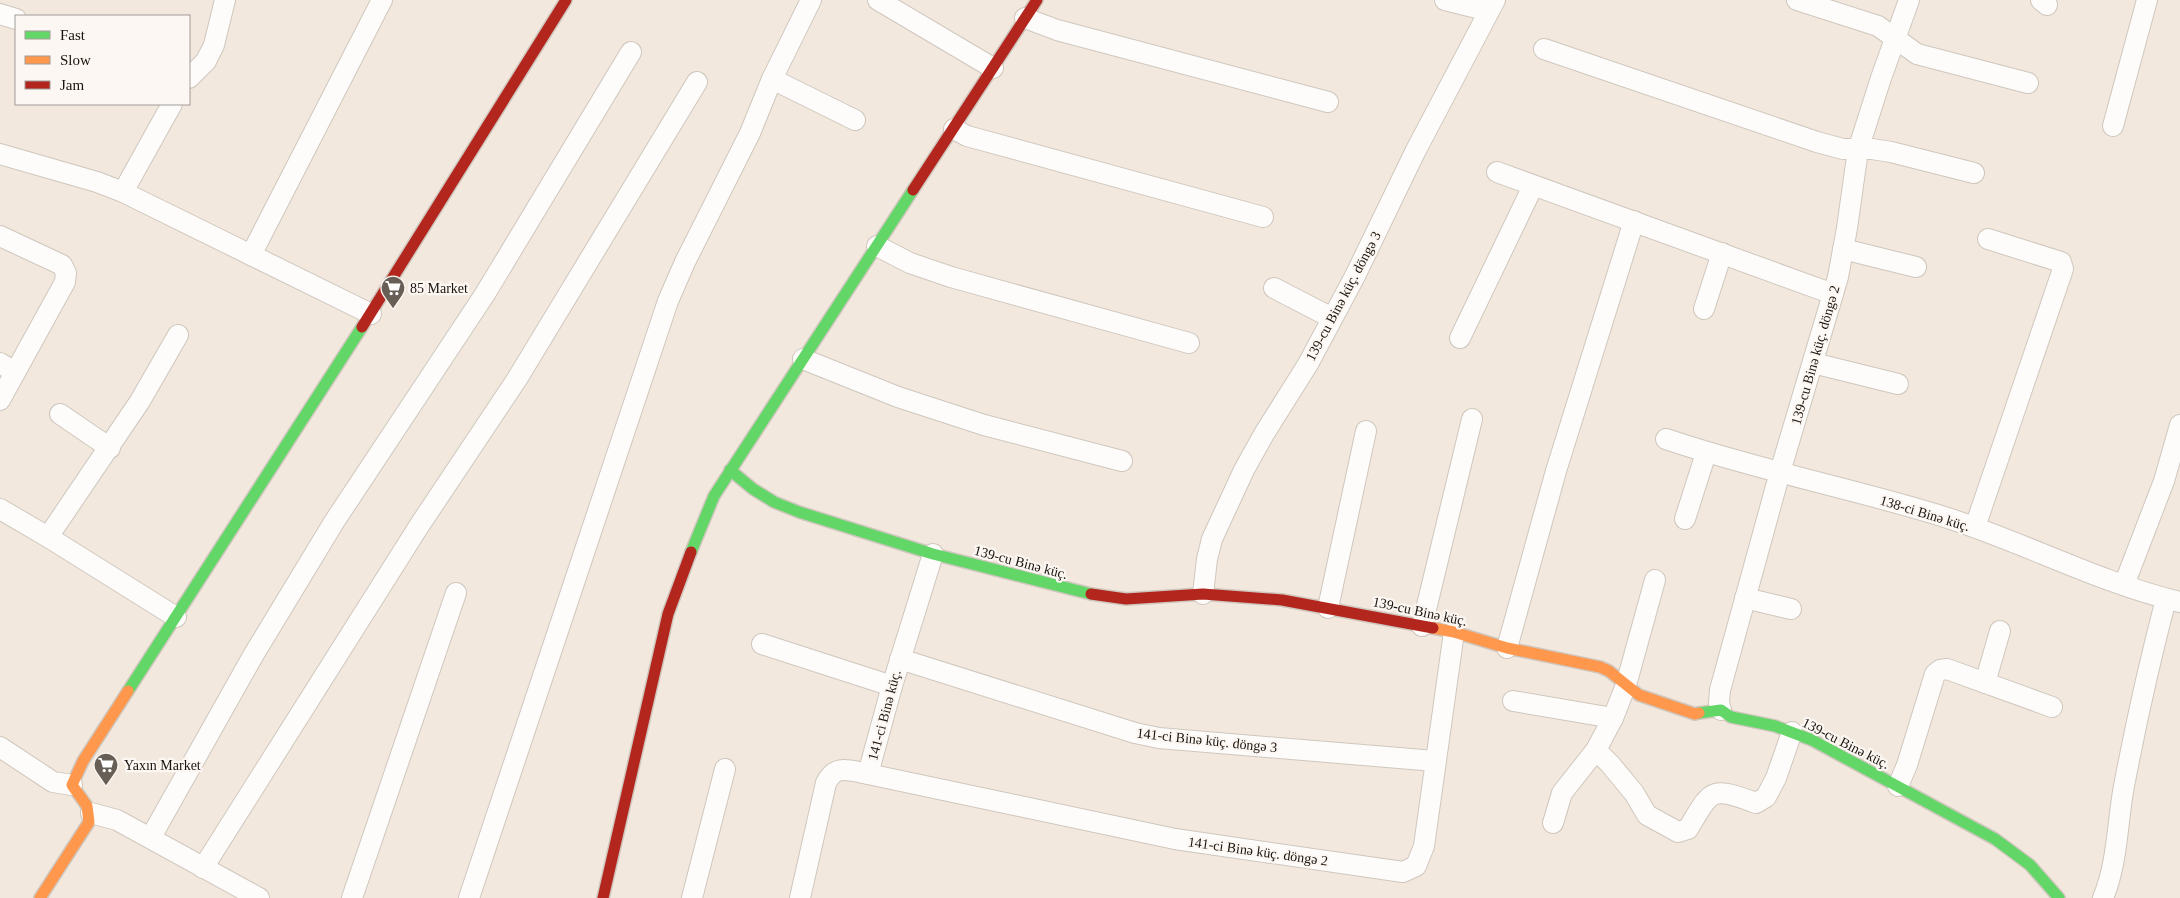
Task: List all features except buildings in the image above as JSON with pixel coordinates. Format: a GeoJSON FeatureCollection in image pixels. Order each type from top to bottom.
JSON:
{"type":"FeatureCollection","features":[{"type":"Feature","properties":{"kind":"street"},"geometry":{"type":"LineString","coordinates":[[190,74],[206,61],[214,45],[225,0]]}},
{"type":"Feature","properties":{"kind":"street"},"geometry":{"type":"LineString","coordinates":[[251,255],[382,0]]}},
{"type":"Feature","properties":{"kind":"street"},"geometry":{"type":"LineString","coordinates":[[72,785],[83,761],[371,314],[566,0]]}},
{"type":"Feature","properties":{"kind":"street"},"geometry":{"type":"LineString","coordinates":[[469,898],[668,301],[685,262],[750,133],[772,79],[811,0]]}},
{"type":"Feature","properties":{"kind":"street"},"geometry":{"type":"LineString","coordinates":[[878,0],[993,68]]}},
{"type":"Feature","properties":{"kind":"street"},"geometry":{"type":"LineString","coordinates":[[604,898],[668,614],[702,522],[730,470],[1037,0]]}},
{"type":"Feature","properties":{"kind":"street"},"geometry":{"type":"LineString","coordinates":[[1445,0],[1492,6]]}},
{"type":"Feature","properties":{"kind":"street"},"geometry":{"type":"LineString","coordinates":[[1797,0],[1878,26],[1917,54],[2028,83]]}},
{"type":"Feature","properties":{"kind":"street","name":"139-cu Binə küç. döngə 2"},"geometry":{"type":"LineString","coordinates":[[1721,710],[1719,702],[1720,690],[1780,472],[1833,294],[1843,249],[1858,150],[1909,0]]}},
{"type":"Feature","properties":{"kind":"street"},"geometry":{"type":"LineString","coordinates":[[2114,126],[2147,0]]}},
{"type":"Feature","properties":{"kind":"street","name":"139-cu Binə küç. döngə 3"},"geometry":{"type":"LineString","coordinates":[[1203,594],[1207,558],[1220,520],[1264,434],[1308,364],[1492,6]]}},
{"type":"Feature","properties":{"kind":"street"},"geometry":{"type":"LineString","coordinates":[[0,14],[15,19]]}},
{"type":"Feature","properties":{"kind":"street"},"geometry":{"type":"LineString","coordinates":[[1026,18],[1058,30],[1328,102]]}},
{"type":"Feature","properties":{"kind":"street"},"geometry":{"type":"LineString","coordinates":[[1544,49],[1817,142],[1843,149],[1872,149],[1890,152],[1974,174]]}},
{"type":"Feature","properties":{"kind":"street"},"geometry":{"type":"LineString","coordinates":[[151,837],[254,654],[330,530],[484,294],[631,52]]}},
{"type":"Feature","properties":{"kind":"street"},"geometry":{"type":"LineString","coordinates":[[772,79],[855,120]]}},
{"type":"Feature","properties":{"kind":"street"},"geometry":{"type":"LineString","coordinates":[[204,868],[419,526],[517,379],[696,82]]}},
{"type":"Feature","properties":{"kind":"street"},"geometry":{"type":"LineString","coordinates":[[123,192],[171,105]]}},
{"type":"Feature","properties":{"kind":"street"},"geometry":{"type":"LineString","coordinates":[[954,129],[972,137],[1263,217]]}},
{"type":"Feature","properties":{"kind":"street"},"geometry":{"type":"LineString","coordinates":[[0,154],[97,182],[123,192],[371,314]]}},
{"type":"Feature","properties":{"kind":"street"},"geometry":{"type":"LineString","coordinates":[[1497,172],[1833,294]]}},
{"type":"Feature","properties":{"kind":"street"},"geometry":{"type":"LineString","coordinates":[[1460,338],[1533,186]]}},
{"type":"Feature","properties":{"kind":"street"},"geometry":{"type":"LineString","coordinates":[[1507,648],[1556,471],[1634,221]]}},
{"type":"Feature","properties":{"kind":"street"},"geometry":{"type":"LineString","coordinates":[[0,236],[62,266],[66,273],[65,282],[8,367],[0,400]]}},
{"type":"Feature","properties":{"kind":"street"},"geometry":{"type":"LineString","coordinates":[[1975,527],[2063,269],[2061,262],[1988,239]]}},
{"type":"Feature","properties":{"kind":"street"},"geometry":{"type":"LineString","coordinates":[[876,246],[910,263],[951,277],[1189,343]]}},
{"type":"Feature","properties":{"kind":"street"},"geometry":{"type":"LineString","coordinates":[[1843,249],[1916,267]]}},
{"type":"Feature","properties":{"kind":"street"},"geometry":{"type":"LineString","coordinates":[[1704,309],[1722,253]]}},
{"type":"Feature","properties":{"kind":"street"},"geometry":{"type":"LineString","coordinates":[[1274,288],[1332,318]]}},
{"type":"Feature","properties":{"kind":"street"},"geometry":{"type":"LineString","coordinates":[[48,537],[110,448],[178,335]]}},
{"type":"Feature","properties":{"kind":"street"},"geometry":{"type":"LineString","coordinates":[[804,359],[898,397],[984,425],[1122,461]]}},
{"type":"Feature","properties":{"kind":"street"},"geometry":{"type":"LineString","coordinates":[[1813,363],[1898,384]]}},
{"type":"Feature","properties":{"kind":"street"},"geometry":{"type":"LineString","coordinates":[[60,414],[110,448]]}},
{"type":"Feature","properties":{"kind":"street"},"geometry":{"type":"LineString","coordinates":[[1422,626],[1472,419]]}},
{"type":"Feature","properties":{"kind":"street"},"geometry":{"type":"LineString","coordinates":[[2124,585],[2164,481],[2180,425]]}},
{"type":"Feature","properties":{"kind":"street"},"geometry":{"type":"LineString","coordinates":[[1328,608],[1366,431]]}},
{"type":"Feature","properties":{"kind":"street","name":"138-ci Binə küç."},"geometry":{"type":"LineString","coordinates":[[1666,439],[1706,453],[1935,514],[1975,527],[2124,585],[2173,600]]}},
{"type":"Feature","properties":{"kind":"street"},"geometry":{"type":"LineString","coordinates":[[1685,519],[1706,453]]}},
{"type":"Feature","properties":{"kind":"street","name":"139-cu Binə küç."},"geometry":{"type":"LineString","coordinates":[[730,470],[753,489],[774,502],[799,512],[933,554],[1103,597],[1126,599],[1203,594],[1256,597],[1328,608],[1454,632],[1507,648],[1600,667],[1609,671],[1639,695],[1695,714],[1721,710],[1731,717],[1792,732],[1812,740],[2013,850],[2030,865],[2059,898]]}},
{"type":"Feature","properties":{"kind":"street"},"geometry":{"type":"LineString","coordinates":[[0,509],[176,617]]}},
{"type":"Feature","properties":{"kind":"street","name":"141-ci Binə küç."},"geometry":{"type":"LineString","coordinates":[[800,898],[826,783],[830,775],[842,769],[868,774],[892,686],[933,554]]}},
{"type":"Feature","properties":{"kind":"street"},"geometry":{"type":"LineString","coordinates":[[1553,823],[1562,793],[1596,750],[1626,686],[1655,580]]}},
{"type":"Feature","properties":{"kind":"street"},"geometry":{"type":"LineString","coordinates":[[352,898],[456,593]]}},
{"type":"Feature","properties":{"kind":"street"},"geometry":{"type":"LineString","coordinates":[[1745,598],[1791,608]]}},
{"type":"Feature","properties":{"kind":"street"},"geometry":{"type":"LineString","coordinates":[[2103,898],[2114,863],[2124,785],[2152,651],[2173,600]]}},
{"type":"Feature","properties":{"kind":"street"},"geometry":{"type":"LineString","coordinates":[[1985,683],[2000,631]]}},
{"type":"Feature","properties":{"kind":"street","name":"141-ci Binə küç. döngə 2"},"geometry":{"type":"LineString","coordinates":[[868,774],[1175,839],[1403,872],[1416,866],[1424,846],[1454,632]]}},
{"type":"Feature","properties":{"kind":"street"},"geometry":{"type":"LineString","coordinates":[[762,644],[892,686]]}},
{"type":"Feature","properties":{"kind":"street","name":"141-ci Binə küç. döngə 3"},"geometry":{"type":"LineString","coordinates":[[900,659],[1135,733],[1159,738],[1436,761]]}},
{"type":"Feature","properties":{"kind":"street"},"geometry":{"type":"LineString","coordinates":[[1898,786],[1907,765],[1935,674],[1940,670],[1947,669],[2052,707]]}},
{"type":"Feature","properties":{"kind":"street"},"geometry":{"type":"LineString","coordinates":[[1513,701],[1612,718]]}},
{"type":"Feature","properties":{"kind":"street"},"geometry":{"type":"LineString","coordinates":[[1596,750],[1634,793],[1647,815],[1678,832],[1688,829],[1707,799],[1715,793],[1727,792],[1756,803],[1766,796],[1776,778],[1792,732]]}},
{"type":"Feature","properties":{"kind":"street"},"geometry":{"type":"LineString","coordinates":[[0,747],[52,782],[72,785],[91,813],[117,820],[151,837],[259,898]]}},
{"type":"Feature","properties":{"kind":"street"},"geometry":{"type":"LineString","coordinates":[[692,898],[725,769]]}},
{"type":"Feature","properties":{"kind":"street"},"geometry":{"type":"LineString","coordinates":[[40,898],[84,832],[91,813]]}},
{"type":"Feature","properties":{"kind":"traffic: fast"},"geometry":{"type":"LineString","coordinates":[[691,552],[714,496],[913,190]]}},
{"type":"Feature","properties":{"kind":"traffic: fast"},"geometry":{"type":"LineString","coordinates":[[128,691],[362,327]]}},
{"type":"Feature","properties":{"kind":"traffic: fast"},"geometry":{"type":"LineString","coordinates":[[730,470],[753,489],[774,502],[799,512],[933,554],[1091,594]]}},
{"type":"Feature","properties":{"kind":"traffic: fast"},"geometry":{"type":"LineString","coordinates":[[1699,713],[1721,710],[1731,717],[1775,726],[1812,740],[1995,839],[2030,865],[2059,898]]}},
{"type":"Feature","properties":{"kind":"traffic: slow"},"geometry":{"type":"LineString","coordinates":[[1433,628],[1454,632],[1507,648],[1600,667],[1609,671],[1639,695],[1695,714],[1699,713]]}},
{"type":"Feature","properties":{"kind":"traffic: slow"},"geometry":{"type":"LineString","coordinates":[[40,898],[89,822],[87,806],[72,785],[83,761],[128,691]]}},
{"type":"Feature","properties":{"kind":"traffic: jam"},"geometry":{"type":"LineString","coordinates":[[362,327],[566,0]]}},
{"type":"Feature","properties":{"kind":"traffic: jam"},"geometry":{"type":"LineString","coordinates":[[913,190],[1037,0]]}},
{"type":"Feature","properties":{"kind":"traffic: jam"},"geometry":{"type":"LineString","coordinates":[[603,898],[668,614],[691,552]]}},
{"type":"Feature","properties":{"kind":"traffic: jam"},"geometry":{"type":"LineString","coordinates":[[1091,594],[1126,599],[1203,594],[1282,600],[1433,628]]}},
{"type":"Feature","properties":{"kind":"place","name":"85 Market"},"geometry":{"type":"Point","coordinates":[393,309]}},
{"type":"Feature","properties":{"kind":"place","name":"Yaxın Market"},"geometry":{"type":"Point","coordinates":[106,786]}}]}
